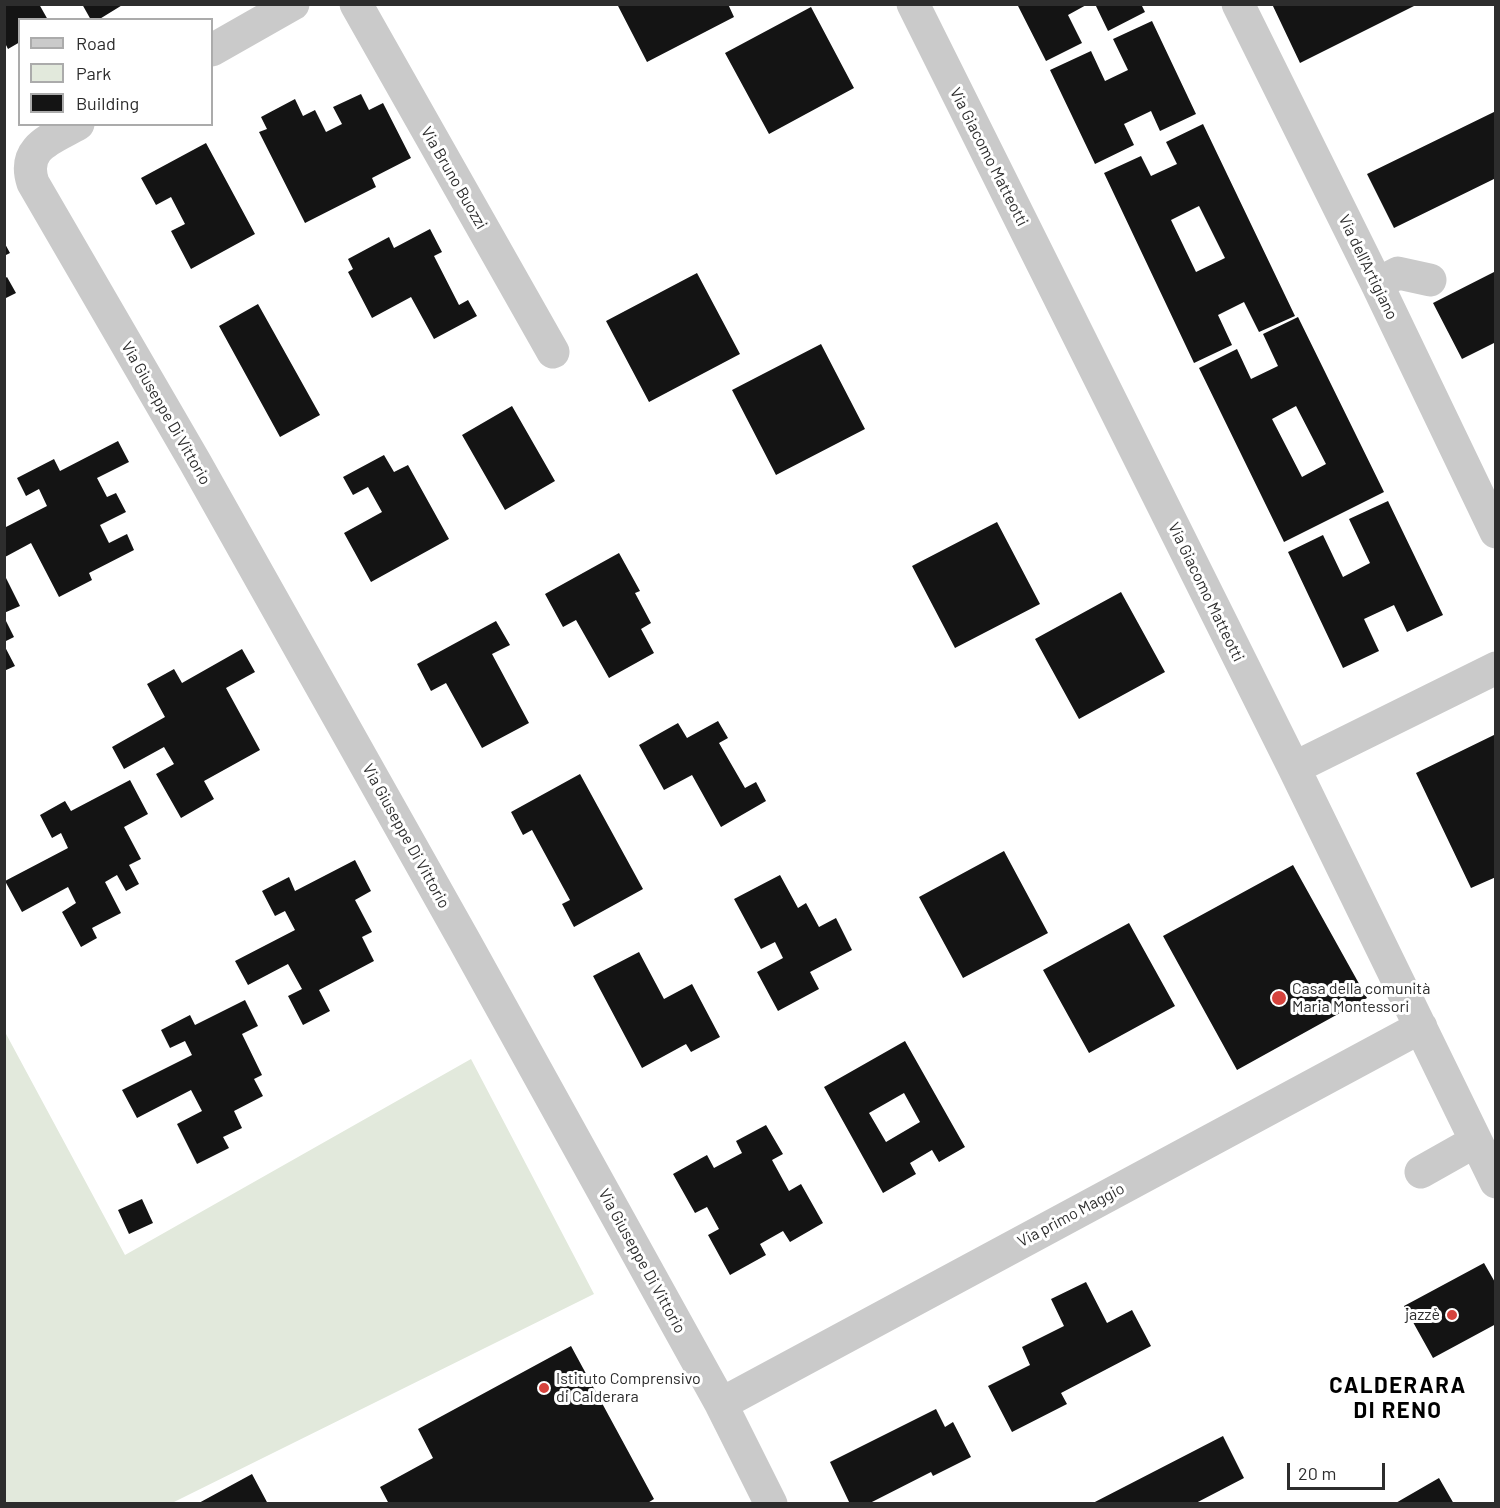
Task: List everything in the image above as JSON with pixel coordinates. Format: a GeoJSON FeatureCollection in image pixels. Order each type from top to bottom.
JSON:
{"type":"FeatureCollection","features":[{"type":"Feature","properties":{"kind":"street"},"geometry":{"type":"LineString","coordinates":[[213,49],[293,4]]}},
{"type":"Feature","properties":{"kind":"street","name":"Via Bruno Buozzi"},"geometry":{"type":"LineString","coordinates":[[356,4],[552,352]]}},
{"type":"Feature","properties":{"kind":"street","name":"Via Giacomo Matteotti"},"geometry":{"type":"LineString","coordinates":[[913,4],[1294,768],[1496,1182]]}},
{"type":"Feature","properties":{"kind":"street","name":"Via dell'Artigiano"},"geometry":{"type":"LineString","coordinates":[[1238,4],[1377,284],[1496,532]]}},
{"type":"Feature","properties":{"kind":"street"},"geometry":{"type":"LineString","coordinates":[[21,172],[40,145],[74,126]]}},
{"type":"Feature","properties":{"kind":"street","name":"Via Giuseppe Di Vittorio"},"geometry":{"type":"LineString","coordinates":[[21,172],[52,218],[195,462],[459,930],[721,1404],[771,1503]]}},
{"type":"Feature","properties":{"kind":"street"},"geometry":{"type":"LineString","coordinates":[[1377,284],[1398,273],[1430,280]]}},
{"type":"Feature","properties":{"kind":"street"},"geometry":{"type":"LineString","coordinates":[[1294,768],[1496,668]]}},
{"type":"Feature","properties":{"kind":"street","name":"Via primo Maggio"},"geometry":{"type":"LineString","coordinates":[[721,1404],[1421,1027]]}},
{"type":"Feature","properties":{"kind":"street"},"geometry":{"type":"LineString","coordinates":[[1421,1172],[1476,1142]]}},
{"type":"Feature","properties":{"kind":"green space"},"geometry":{"type":"Polygon","coordinates":[[[5,1032],[125,1255],[471,1059],[594,1294],[172,1503],[5,1503],[5,1032]]]}},
{"type":"Feature","properties":{"kind":"building"},"geometry":{"type":"Polygon","coordinates":[[[5,4],[39,4],[47,18],[18,18],[18,43],[8,49],[5,43],[5,4]]]}},
{"type":"Feature","properties":{"kind":"building"},"geometry":{"type":"Polygon","coordinates":[[[82,4],[124,4],[101,18],[90,18],[82,4]]]}},
{"type":"Feature","properties":{"kind":"building"},"geometry":{"type":"Polygon","coordinates":[[[617,4],[728,4],[734,17],[647,62],[617,4]]]}},
{"type":"Feature","properties":{"kind":"building"},"geometry":{"type":"Polygon","coordinates":[[[1017,4],[1088,4],[1068,15],[1082,43],[1046,61],[1017,4]]]}},
{"type":"Feature","properties":{"kind":"building"},"geometry":{"type":"Polygon","coordinates":[[[1095,4],[1141,4],[1145,12],[1108,31],[1095,4]]]}},
{"type":"Feature","properties":{"kind":"building"},"geometry":{"type":"Polygon","coordinates":[[[1272,4],[1418,4],[1300,63],[1272,4]]]}},
{"type":"Feature","properties":{"kind":"building"},"geometry":{"type":"Polygon","coordinates":[[[811,7],[854,88],[769,134],[725,53],[811,7]]]}},
{"type":"Feature","properties":{"kind":"building"},"geometry":{"type":"Polygon","coordinates":[[[1152,21],[1196,114],[1160,131],[1151,111],[1124,124],[1134,145],[1095,164],[1050,70],[1091,51],[1105,81],[1128,70],[1113,39],[1152,21]]]}},
{"type":"Feature","properties":{"kind":"building"},"geometry":{"type":"Polygon","coordinates":[[[361,94],[369,110],[383,103],[411,158],[372,178],[376,187],[305,223],[259,132],[267,129],[261,117],[295,99],[303,116],[315,110],[326,132],[342,124],[333,107],[361,94]]]}},
{"type":"Feature","properties":{"kind":"building"},"geometry":{"type":"Polygon","coordinates":[[[1496,111],[1496,178],[1394,228],[1367,174],[1496,111]]]}},
{"type":"Feature","properties":{"kind":"building"},"geometry":{"type":"Polygon","coordinates":[[[1203,124],[1295,316],[1259,332],[1244,302],[1218,315],[1232,345],[1194,363],[1104,173],[1141,156],[1151,176],[1177,164],[1166,142],[1203,124]],[[1199,206],[1171,220],[1196,272],[1225,258],[1199,206]]]}},
{"type":"Feature","properties":{"kind":"building"},"geometry":{"type":"Polygon","coordinates":[[[206,143],[255,234],[191,269],[171,231],[185,224],[171,197],[156,205],[141,178],[206,143]]]}},
{"type":"Feature","properties":{"kind":"building"},"geometry":{"type":"Polygon","coordinates":[[[430,229],[442,252],[434,256],[459,305],[468,300],[477,316],[434,339],[411,297],[372,318],[348,272],[353,269],[348,259],[389,237],[394,248],[430,229]]]}},
{"type":"Feature","properties":{"kind":"building"},"geometry":{"type":"Polygon","coordinates":[[[4,242],[10,253],[4,256],[4,242]]]}},
{"type":"Feature","properties":{"kind":"building"},"geometry":{"type":"Polygon","coordinates":[[[1496,271],[1496,342],[1462,359],[1433,303],[1496,271]]]}},
{"type":"Feature","properties":{"kind":"building"},"geometry":{"type":"Polygon","coordinates":[[[697,273],[740,354],[649,402],[606,321],[697,273]]]}},
{"type":"Feature","properties":{"kind":"building"},"geometry":{"type":"Polygon","coordinates":[[[7,277],[16,293],[4,299],[4,279],[7,277]]]}},
{"type":"Feature","properties":{"kind":"building"},"geometry":{"type":"Polygon","coordinates":[[[258,304],[320,415],[280,437],[219,326],[258,304]]]}},
{"type":"Feature","properties":{"kind":"building"},"geometry":{"type":"Polygon","coordinates":[[[1298,317],[1384,492],[1284,542],[1199,368],[1237,349],[1251,379],[1278,366],[1263,334],[1298,317]],[[1296,406],[1272,419],[1302,477],[1326,464],[1296,406]]]}},
{"type":"Feature","properties":{"kind":"building"},"geometry":{"type":"Polygon","coordinates":[[[821,344],[865,429],[776,475],[732,390],[821,344]]]}},
{"type":"Feature","properties":{"kind":"building"},"geometry":{"type":"Polygon","coordinates":[[[512,406],[555,481],[505,510],[462,435],[512,406]]]}},
{"type":"Feature","properties":{"kind":"building"},"geometry":{"type":"Polygon","coordinates":[[[118,441],[129,462],[97,478],[107,497],[116,493],[126,512],[100,525],[109,543],[127,534],[134,550],[89,573],[92,580],[59,597],[31,543],[5,557],[4,555],[4,528],[47,506],[39,489],[26,496],[17,478],[54,459],[60,471],[118,441]]]}},
{"type":"Feature","properties":{"kind":"building"},"geometry":{"type":"Polygon","coordinates":[[[384,455],[394,472],[408,465],[449,539],[371,582],[344,533],[382,512],[368,487],[353,495],[343,477],[384,455]]]}},
{"type":"Feature","properties":{"kind":"building"},"geometry":{"type":"Polygon","coordinates":[[[1388,501],[1443,615],[1407,632],[1394,605],[1364,619],[1379,651],[1343,668],[1288,552],[1323,535],[1343,577],[1370,563],[1349,519],[1388,501]]]}},
{"type":"Feature","properties":{"kind":"building"},"geometry":{"type":"Polygon","coordinates":[[[997,522],[1040,604],[955,648],[912,566],[997,522]]]}},
{"type":"Feature","properties":{"kind":"building"},"geometry":{"type":"Polygon","coordinates":[[[619,553],[640,591],[635,593],[651,623],[641,629],[654,653],[609,678],[576,620],[563,627],[545,594],[619,553]]]}},
{"type":"Feature","properties":{"kind":"building"},"geometry":{"type":"Polygon","coordinates":[[[4,574],[20,606],[4,613],[4,574]]]}},
{"type":"Feature","properties":{"kind":"building"},"geometry":{"type":"Polygon","coordinates":[[[1121,592],[1165,672],[1079,719],[1035,639],[1121,592]]]}},
{"type":"Feature","properties":{"kind":"building"},"geometry":{"type":"Polygon","coordinates":[[[4,617],[14,637],[4,642],[4,617]]]}},
{"type":"Feature","properties":{"kind":"building"},"geometry":{"type":"Polygon","coordinates":[[[496,621],[510,645],[492,654],[529,723],[482,748],[446,683],[431,691],[417,664],[496,621]]]}},
{"type":"Feature","properties":{"kind":"building"},"geometry":{"type":"Polygon","coordinates":[[[4,645],[15,666],[4,671],[4,645]]]}},
{"type":"Feature","properties":{"kind":"building"},"geometry":{"type":"Polygon","coordinates":[[[242,649],[255,672],[226,688],[260,750],[204,781],[214,799],[181,818],[156,774],[174,764],[164,747],[124,769],[112,747],[165,717],[147,684],[174,669],[182,683],[242,649]]]}},
{"type":"Feature","properties":{"kind":"building"},"geometry":{"type":"Polygon","coordinates":[[[718,721],[728,738],[719,743],[745,788],[756,782],[766,801],[721,827],[692,775],[664,790],[639,745],[678,723],[687,738],[718,721]]]}},
{"type":"Feature","properties":{"kind":"building"},"geometry":{"type":"Polygon","coordinates":[[[1496,734],[1496,877],[1471,888],[1416,773],[1496,734]]]}},
{"type":"Feature","properties":{"kind":"building"},"geometry":{"type":"Polygon","coordinates":[[[580,774],[643,889],[574,927],[562,904],[570,900],[532,830],[523,835],[511,812],[580,774]]]}},
{"type":"Feature","properties":{"kind":"building"},"geometry":{"type":"Polygon","coordinates":[[[130,780],[148,814],[124,827],[141,859],[129,865],[139,884],[126,891],[117,875],[105,882],[121,913],[92,928],[97,938],[81,947],[62,912],[76,903],[68,887],[22,912],[5,881],[68,848],[61,833],[52,838],[40,815],[65,801],[71,811],[130,780]]]}},
{"type":"Feature","properties":{"kind":"building"},"geometry":{"type":"Polygon","coordinates":[[[1004,851],[1048,933],[963,978],[919,897],[1004,851]]]}},
{"type":"Feature","properties":{"kind":"building"},"geometry":{"type":"Polygon","coordinates":[[[355,860],[371,891],[355,900],[372,932],[362,937],[374,961],[319,990],[330,1011],[303,1025],[288,996],[302,989],[288,964],[248,985],[235,961],[295,930],[285,911],[275,916],[262,891],[289,877],[295,891],[355,860]]]}},
{"type":"Feature","properties":{"kind":"building"},"geometry":{"type":"Polygon","coordinates":[[[1293,865],[1367,998],[1237,1070],[1163,936],[1293,865]]]}},
{"type":"Feature","properties":{"kind":"building"},"geometry":{"type":"Polygon","coordinates":[[[780,875],[798,908],[806,903],[819,927],[836,918],[852,950],[810,972],[819,989],[778,1011],[757,972],[783,958],[775,942],[761,949],[734,899],[780,875]]]}},
{"type":"Feature","properties":{"kind":"building"},"geometry":{"type":"Polygon","coordinates":[[[1129,923],[1175,1006],[1089,1053],[1043,970],[1129,923]]]}},
{"type":"Feature","properties":{"kind":"building"},"geometry":{"type":"Polygon","coordinates":[[[639,952],[664,999],[692,984],[720,1037],[691,1052],[686,1044],[642,1068],[593,976],[639,952]]]}},
{"type":"Feature","properties":{"kind":"building"},"geometry":{"type":"Polygon","coordinates":[[[245,1000],[258,1026],[242,1034],[262,1075],[254,1079],[263,1096],[234,1111],[242,1128],[223,1137],[229,1148],[197,1164],[177,1124],[202,1111],[191,1090],[137,1118],[122,1090],[192,1055],[185,1041],[170,1048],[161,1030],[190,1015],[195,1025],[245,1000]]]}},
{"type":"Feature","properties":{"kind":"building"},"geometry":{"type":"Polygon","coordinates":[[[905,1041],[965,1147],[939,1162],[932,1150],[910,1163],[916,1174],[883,1193],[824,1087],[905,1041]],[[904,1093],[869,1113],[886,1142],[920,1122],[904,1093]]]}},
{"type":"Feature","properties":{"kind":"building"},"geometry":{"type":"Polygon","coordinates":[[[766,1125],[783,1154],[772,1160],[789,1191],[801,1184],[823,1223],[790,1242],[783,1231],[760,1244],[766,1255],[730,1275],[708,1235],[719,1229],[707,1207],[695,1213],[673,1174],[707,1155],[714,1168],[742,1153],[736,1141],[766,1125]]]}},
{"type":"Feature","properties":{"kind":"building"},"geometry":{"type":"Polygon","coordinates":[[[142,1199],[153,1223],[129,1234],[118,1210],[142,1199]]]}},
{"type":"Feature","properties":{"kind":"building","name":"jazzè"},"geometry":{"type":"Polygon","coordinates":[[[1484,1263],[1496,1284],[1496,1324],[1433,1358],[1404,1306],[1484,1263]]]}},
{"type":"Feature","properties":{"kind":"building"},"geometry":{"type":"Polygon","coordinates":[[[1086,1282],[1107,1323],[1132,1310],[1151,1346],[1061,1393],[1067,1404],[1012,1432],[988,1386],[1030,1365],[1022,1347],[1064,1326],[1051,1299],[1086,1282]]]}},
{"type":"Feature","properties":{"kind":"building","name":"Istituto Comprensivo di Calderara"},"geometry":{"type":"Polygon","coordinates":[[[571,1346],[654,1499],[646,1504],[389,1504],[380,1487],[433,1458],[418,1429],[571,1346]]]}},
{"type":"Feature","properties":{"kind":"building"},"geometry":{"type":"Polygon","coordinates":[[[936,1409],[945,1427],[953,1422],[971,1457],[933,1476],[931,1472],[868,1504],[850,1504],[830,1462],[936,1409]]]}},
{"type":"Feature","properties":{"kind":"building"},"geometry":{"type":"Polygon","coordinates":[[[1223,1436],[1244,1478],[1194,1504],[1091,1504],[1223,1436]]]}},
{"type":"Feature","properties":{"kind":"building"},"geometry":{"type":"Polygon","coordinates":[[[252,1474],[268,1504],[197,1504],[252,1474]]]}},
{"type":"Feature","properties":{"kind":"building"},"geometry":{"type":"Polygon","coordinates":[[[1439,1478],[1454,1504],[1394,1504],[1439,1478]]]}},
{"type":"Feature","properties":{"kind":"place","name":"Casa della comunità Maria Montessori"},"geometry":{"type":"Point","coordinates":[1279,998]}},
{"type":"Feature","properties":{"kind":"place","name":"jazzè"},"geometry":{"type":"Point","coordinates":[1452,1315]}},
{"type":"Feature","properties":{"kind":"place","name":"Istituto Comprensivo di Calderara"},"geometry":{"type":"Point","coordinates":[544,1388]}},
{"type":"Feature","properties":{"kind":"district","name":"CALDERARA DI RENO"},"geometry":{"type":"Point","coordinates":[1398,1398]}}]}
